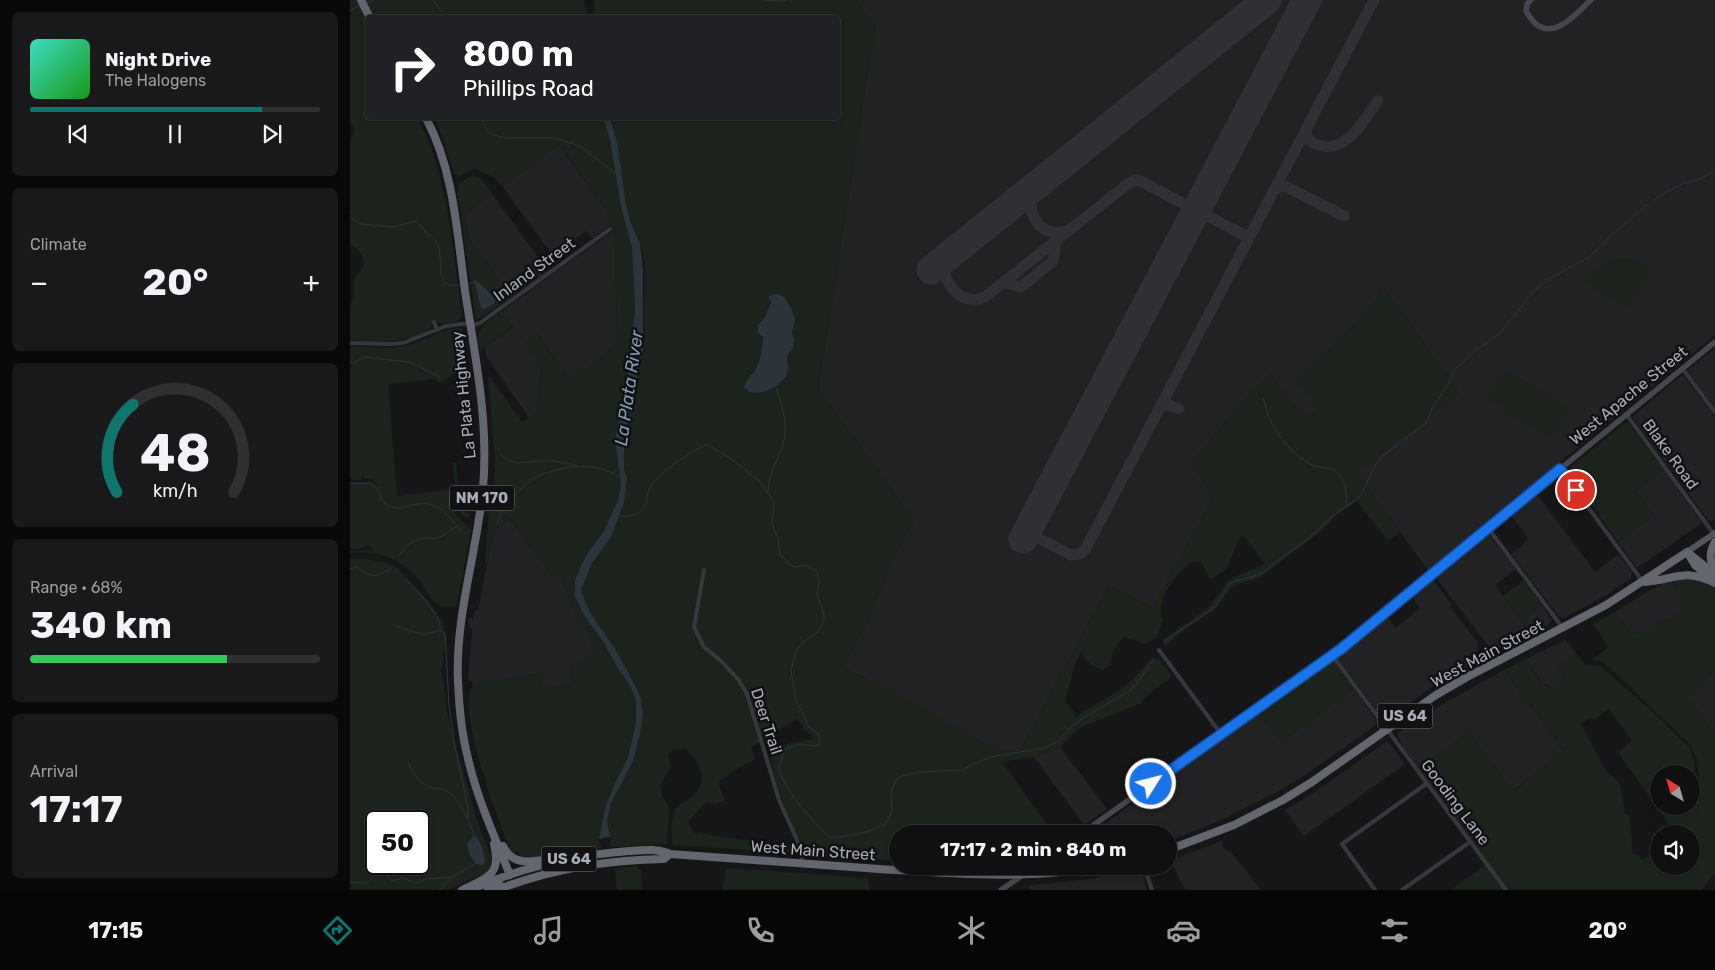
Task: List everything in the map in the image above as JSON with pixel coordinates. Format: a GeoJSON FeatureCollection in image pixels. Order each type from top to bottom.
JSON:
{"type":"FeatureCollection","features":[{"type":"Feature","properties":{"kind":"highway"},"geometry":{"type":"LineString","coordinates":[[361,0],[368,15]]}},
{"type":"Feature","properties":{"kind":"highway","name":"La Plata Highway"},"geometry":{"type":"LineString","coordinates":[[427,120],[439,145],[446,170],[482,416],[484,466],[479,524],[461,623],[458,681],[462,724],[467,755],[510,875]]}},
{"type":"Feature","properties":{"kind":"highway"},"geometry":{"type":"LineString","coordinates":[[1715,542],[1710,557],[1715,569]]}},
{"type":"Feature","properties":{"kind":"highway"},"geometry":{"type":"LineString","coordinates":[[1687,552],[1715,574]]}},
{"type":"Feature","properties":{"kind":"highway"},"geometry":{"type":"LineString","coordinates":[[1687,552],[1698,568],[1715,582]]}},
{"type":"Feature","properties":{"kind":"highway","name":"West Main Street"},"geometry":{"type":"LineString","coordinates":[[1177,847],[1234,825],[1282,800],[1312,782],[1386,729],[1458,682],[1611,602],[1687,552]]}},
{"type":"Feature","properties":{"kind":"highway","name":"US 64"},"geometry":{"type":"LineString","coordinates":[[1643,582],[1661,580],[1678,575],[1700,577],[1715,582]]}},
{"type":"Feature","properties":{"kind":"highway"},"geometry":{"type":"LineString","coordinates":[[462,890],[488,877],[496,867],[496,851],[485,823],[487,815],[493,820],[505,851],[519,861],[530,862],[588,852],[593,855]]}},
{"type":"Feature","properties":{"kind":"highway","name":"West Main Street"},"geometry":{"type":"LineString","coordinates":[[470,890],[510,875],[555,862],[593,855],[640,850],[664,850],[670,854],[889,869]]}},
{"type":"Feature","properties":{"kind":"highway","name":"West Main Street"},"geometry":{"type":"LineString","coordinates":[[496,890],[549,874],[607,862],[664,859],[670,854]]}},
{"type":"Feature","properties":{"kind":"highway"},"geometry":{"type":"LineString","coordinates":[[488,890],[504,882],[510,875],[524,878],[539,873],[549,874]]}},
{"type":"Feature","properties":{"kind":"main road"},"geometry":{"type":"LineString","coordinates":[[1531,0],[1527,4],[1526,12],[1535,23],[1545,29],[1557,28],[1591,0]]}},
{"type":"Feature","properties":{"kind":"main road","name":"West Apache Street"},"geometry":{"type":"LineString","coordinates":[[1094,825],[1332,656],[1715,342]]}},
{"type":"Feature","properties":{"kind":"main road","name":"West Main Street"},"geometry":{"type":"LineString","coordinates":[[1687,552],[1714,532]]}},
{"type":"Feature","properties":{"kind":"main road"},"geometry":{"type":"LineString","coordinates":[[1001,890],[1022,875]]}},
{"type":"Feature","properties":{"kind":"street","name":"Inland Street"},"geometry":{"type":"LineString","coordinates":[[350,343],[403,343],[437,330],[480,323],[610,229]]}},
{"type":"Feature","properties":{"kind":"street"},"geometry":{"type":"LineString","coordinates":[[434,322],[437,330]]}},
{"type":"Feature","properties":{"kind":"street"},"geometry":{"type":"LineString","coordinates":[[1682,368],[1715,412]]}},
{"type":"Feature","properties":{"kind":"street","name":"Blake Road"},"geometry":{"type":"LineString","coordinates":[[1626,414],[1714,532]]}},
{"type":"Feature","properties":{"kind":"street"},"geometry":{"type":"LineString","coordinates":[[1560,469],[1643,582]]}},
{"type":"Feature","properties":{"kind":"street"},"geometry":{"type":"LineString","coordinates":[[1488,528],[1563,628]]}},
{"type":"Feature","properties":{"kind":"street","name":"Deer Trail"},"geometry":{"type":"LineString","coordinates":[[704,570],[694,627],[704,647],[721,660],[738,679],[747,694],[779,800],[802,849],[802,863]]}},
{"type":"Feature","properties":{"kind":"street"},"geometry":{"type":"LineString","coordinates":[[1158,650],[1221,734]]}},
{"type":"Feature","properties":{"kind":"street","name":"Gooding Lane"},"geometry":{"type":"LineString","coordinates":[[1332,656],[1506,890]]}},
{"type":"Feature","properties":{"kind":"street"},"geometry":{"type":"LineString","coordinates":[[1375,890],[1342,844],[1426,784]]}},
{"type":"Feature","properties":{"kind":"street"},"geometry":{"type":"LineString","coordinates":[[1402,890],[1470,842]]}},
{"type":"Feature","properties":{"kind":"street"},"geometry":{"type":"LineString","coordinates":[[1147,875],[1152,890]]}},
{"type":"Feature","properties":{"kind":"shaded area"},"geometry":{"type":"Polygon","coordinates":[[[350,0],[584,0],[586,15],[365,15],[365,120],[419,120],[437,165],[448,214],[462,315],[459,321],[442,324],[436,321],[424,333],[393,341],[350,340],[350,305],[353,297],[354,281],[363,267],[364,260],[356,248],[350,244],[350,142],[355,129],[350,122],[350,0]]]}},
{"type":"Feature","properties":{"kind":"shaded area"},"geometry":{"type":"Polygon","coordinates":[[[594,0],[856,0],[875,26],[818,389],[914,520],[891,563],[867,622],[843,667],[926,709],[998,751],[1021,749],[1109,585],[1152,608],[1214,497],[1190,464],[1256,386],[1271,374],[1304,417],[1319,409],[1298,382],[1375,301],[1383,286],[1459,392],[1357,472],[1400,532],[1388,541],[1357,501],[1336,515],[1323,530],[1259,578],[1233,586],[1215,609],[1187,628],[1166,646],[1163,643],[1164,639],[1208,608],[1228,580],[1265,564],[1246,538],[1241,535],[1226,570],[1210,579],[1201,562],[1191,562],[1173,580],[1161,604],[1163,619],[1157,637],[1146,644],[1124,637],[1113,650],[1110,665],[1103,670],[1092,665],[1083,657],[1083,650],[1075,663],[1065,702],[1074,712],[1075,718],[1120,689],[1152,658],[1160,660],[1172,676],[1141,703],[1079,728],[1060,747],[1034,757],[1002,762],[1048,825],[889,825],[889,860],[809,854],[797,836],[785,807],[770,755],[778,748],[790,743],[813,740],[813,736],[803,729],[798,718],[751,748],[755,759],[730,773],[719,782],[720,789],[725,798],[724,801],[715,804],[706,802],[688,822],[698,835],[700,832],[715,836],[797,847],[796,853],[673,845],[672,827],[675,810],[698,790],[702,778],[699,766],[686,749],[674,749],[668,754],[671,767],[660,785],[662,796],[669,807],[667,844],[611,847],[607,821],[611,803],[633,760],[642,722],[641,698],[614,647],[589,611],[581,590],[592,563],[610,539],[627,478],[624,465],[625,433],[644,348],[644,260],[640,242],[626,203],[610,120],[840,120],[840,15],[594,15],[594,0]],[[771,301],[765,317],[758,325],[762,340],[762,354],[747,379],[787,373],[787,356],[793,348],[794,340],[792,334],[795,319],[771,301]]]}},
{"type":"Feature","properties":{"kind":"shaded area"},"geometry":{"type":"Polygon","coordinates":[[[856,0],[1715,0],[1715,335],[1428,570],[1356,472],[1459,392],[1383,286],[1319,409],[1304,418],[1271,374],[1256,386],[1190,464],[1214,497],[1152,608],[1109,585],[1015,760],[843,667],[867,622],[891,563],[914,520],[818,389],[875,26],[856,0]]]}},
{"type":"Feature","properties":{"kind":"shaded area"},"geometry":{"type":"Polygon","coordinates":[[[435,120],[604,120],[610,140],[621,207],[632,248],[635,308],[630,363],[615,439],[621,485],[618,500],[604,531],[587,554],[575,580],[584,615],[604,643],[636,699],[636,722],[628,758],[606,805],[599,839],[601,848],[529,859],[520,856],[517,852],[512,853],[480,764],[468,705],[471,689],[476,683],[540,674],[542,689],[572,684],[570,665],[586,662],[584,659],[595,652],[589,635],[576,613],[560,573],[553,578],[510,518],[493,533],[487,563],[485,563],[490,499],[494,497],[495,460],[488,378],[490,377],[522,422],[536,413],[542,367],[524,342],[536,333],[570,380],[602,358],[617,341],[615,241],[607,216],[609,214],[560,145],[502,186],[495,178],[475,168],[457,178],[456,174],[454,174],[444,141],[435,120]]]}},
{"type":"Feature","properties":{"kind":"shaded area"},"geometry":{"type":"Polygon","coordinates":[[[559,145],[609,214],[607,216],[610,226],[591,239],[586,231],[555,254],[551,253],[502,186],[559,145]]]}},
{"type":"Feature","properties":{"kind":"shaded area"},"geometry":{"type":"Polygon","coordinates":[[[471,176],[481,179],[492,194],[465,214],[469,240],[500,281],[500,293],[504,302],[476,320],[458,196],[458,184],[471,176]]]}},
{"type":"Feature","properties":{"kind":"shaded area"},"geometry":{"type":"Polygon","coordinates":[[[492,194],[548,271],[504,302],[500,293],[500,281],[469,240],[465,214],[492,194]]]}},
{"type":"Feature","properties":{"kind":"shaded area"},"geometry":{"type":"Polygon","coordinates":[[[612,231],[615,241],[617,341],[602,358],[570,380],[537,333],[525,341],[542,367],[536,413],[529,418],[486,356],[485,347],[513,327],[502,311],[612,231]]]}},
{"type":"Feature","properties":{"kind":"shaded area"},"geometry":{"type":"Polygon","coordinates":[[[1625,257],[1640,261],[1651,269],[1628,306],[1624,307],[1587,283],[1594,272],[1602,265],[1625,257]]]}},
{"type":"Feature","properties":{"kind":"shaded area"},"geometry":{"type":"Polygon","coordinates":[[[502,311],[513,326],[485,347],[483,346],[481,353],[478,336],[481,328],[502,311]]]}},
{"type":"Feature","properties":{"kind":"shaded area"},"geometry":{"type":"Polygon","coordinates":[[[457,328],[463,329],[468,363],[465,367],[440,383],[433,379],[388,384],[397,496],[447,490],[451,494],[456,515],[471,530],[457,605],[448,607],[435,602],[419,580],[396,561],[379,554],[350,553],[350,551],[375,550],[368,545],[359,549],[350,548],[350,496],[353,497],[350,495],[350,482],[371,481],[379,487],[373,479],[364,478],[362,475],[361,480],[352,480],[350,478],[350,346],[391,348],[405,346],[457,328]]]}},
{"type":"Feature","properties":{"kind":"shaded area"},"geometry":{"type":"Polygon","coordinates":[[[1715,348],[1715,408],[1687,371],[1715,348]]]}},
{"type":"Feature","properties":{"kind":"shaded area"},"geometry":{"type":"Polygon","coordinates":[[[1506,369],[1568,409],[1549,438],[1487,398],[1506,369]]]}},
{"type":"Feature","properties":{"kind":"shaded area"},"geometry":{"type":"Polygon","coordinates":[[[1682,375],[1715,416],[1715,521],[1713,522],[1708,520],[1632,417],[1682,375]]]}},
{"type":"Feature","properties":{"kind":"shaded area"},"geometry":{"type":"Polygon","coordinates":[[[1627,421],[1664,470],[1636,491],[1653,515],[1618,542],[1567,470],[1627,421]]]}},
{"type":"Feature","properties":{"kind":"shaded area"},"geometry":{"type":"Polygon","coordinates":[[[453,463],[456,463],[459,497],[464,512],[469,513],[469,518],[464,517],[458,509],[453,463]]]}},
{"type":"Feature","properties":{"kind":"shaded area"},"geometry":{"type":"Polygon","coordinates":[[[1664,470],[1702,523],[1637,568],[1618,542],[1653,515],[1636,491],[1664,470]]]}},
{"type":"Feature","properties":{"kind":"shaded area"},"geometry":{"type":"Polygon","coordinates":[[[1537,494],[1595,572],[1618,554],[1632,572],[1631,578],[1607,595],[1564,618],[1559,617],[1511,554],[1522,546],[1528,538],[1511,515],[1537,494]]]}},
{"type":"Feature","properties":{"kind":"shaded area"},"geometry":{"type":"Polygon","coordinates":[[[509,518],[553,577],[560,573],[576,613],[589,635],[595,652],[585,659],[586,662],[572,684],[542,689],[539,674],[476,683],[471,688],[473,681],[468,681],[472,630],[468,624],[469,616],[473,619],[475,611],[478,611],[493,533],[509,518]]]}},
{"type":"Feature","properties":{"kind":"shaded area"},"geometry":{"type":"Polygon","coordinates":[[[1489,535],[1516,569],[1495,585],[1521,621],[1542,605],[1551,620],[1548,626],[1494,653],[1436,578],[1489,535]]]}},
{"type":"Feature","properties":{"kind":"shaded area"},"geometry":{"type":"Polygon","coordinates":[[[350,559],[384,562],[398,568],[429,602],[443,623],[446,638],[441,671],[446,710],[477,820],[492,858],[489,869],[485,873],[448,890],[350,890],[350,559]]]}},
{"type":"Feature","properties":{"kind":"shaded area"},"geometry":{"type":"Polygon","coordinates":[[[1693,578],[1715,588],[1715,671],[1686,695],[1715,734],[1715,872],[1702,890],[1451,890],[1488,863],[1419,769],[1469,732],[1514,791],[1564,750],[1504,670],[1527,658],[1540,681],[1553,691],[1564,682],[1563,676],[1557,667],[1576,653],[1585,665],[1600,666],[1656,715],[1690,749],[1694,765],[1650,765],[1650,797],[1618,752],[1632,741],[1609,709],[1594,720],[1591,717],[1581,724],[1606,771],[1620,783],[1625,815],[1629,815],[1633,855],[1637,854],[1642,860],[1650,854],[1650,875],[1700,875],[1700,825],[1670,825],[1663,815],[1700,815],[1700,765],[1698,765],[1697,759],[1689,744],[1607,665],[1601,661],[1591,661],[1609,647],[1593,624],[1615,612],[1630,633],[1656,631],[1658,621],[1669,619],[1680,612],[1679,603],[1682,598],[1672,580],[1693,578]]]}},
{"type":"Feature","properties":{"kind":"shaded area"},"geometry":{"type":"Polygon","coordinates":[[[1433,580],[1452,605],[1450,607],[1478,643],[1477,653],[1486,657],[1436,685],[1387,717],[1382,718],[1337,658],[1387,617],[1396,628],[1420,608],[1412,597],[1433,580]]]}},
{"type":"Feature","properties":{"kind":"shaded area"},"geometry":{"type":"Polygon","coordinates":[[[1524,580],[1542,605],[1521,621],[1503,596],[1524,580]]]}},
{"type":"Feature","properties":{"kind":"shaded area"},"geometry":{"type":"Polygon","coordinates":[[[1672,581],[1682,598],[1680,612],[1669,619],[1658,621],[1656,631],[1630,633],[1615,612],[1650,590],[1672,581]]]}},
{"type":"Feature","properties":{"kind":"shaded area"},"geometry":{"type":"Polygon","coordinates":[[[1566,640],[1576,653],[1558,667],[1564,682],[1553,691],[1543,683],[1530,666],[1527,658],[1566,640]]]}},
{"type":"Feature","properties":{"kind":"shaded area"},"geometry":{"type":"Polygon","coordinates":[[[1332,662],[1335,663],[1354,689],[1281,742],[1260,713],[1332,662]]]}},
{"type":"Feature","properties":{"kind":"shaded area"},"geometry":{"type":"Polygon","coordinates":[[[1504,670],[1564,751],[1513,791],[1469,732],[1419,769],[1400,743],[1397,736],[1398,733],[1421,718],[1425,719],[1423,716],[1419,717],[1433,708],[1431,711],[1432,716],[1434,709],[1504,670]]]}},
{"type":"Feature","properties":{"kind":"shaded area"},"geometry":{"type":"Polygon","coordinates":[[[1715,671],[1715,734],[1686,695],[1715,671]]]}},
{"type":"Feature","properties":{"kind":"shaded area"},"geometry":{"type":"Polygon","coordinates":[[[1354,689],[1376,720],[1375,726],[1305,775],[1277,792],[1217,822],[1177,838],[1177,825],[1103,825],[1260,713],[1281,742],[1354,689]]]}},
{"type":"Feature","properties":{"kind":"shaded area"},"geometry":{"type":"Polygon","coordinates":[[[1386,742],[1389,743],[1405,764],[1304,836],[1285,810],[1313,793],[1386,742]]]}},
{"type":"Feature","properties":{"kind":"shaded area"},"geometry":{"type":"Polygon","coordinates":[[[1060,747],[1107,809],[1084,825],[1034,757],[1060,747]]]}},
{"type":"Feature","properties":{"kind":"shaded area"},"geometry":{"type":"Polygon","coordinates":[[[1222,841],[1222,847],[1233,854],[1261,890],[1185,890],[1177,874],[1177,857],[1222,841]]]}},
{"type":"Feature","properties":{"kind":"shaded area"},"geometry":{"type":"Polygon","coordinates":[[[635,866],[641,870],[642,889],[644,890],[617,890],[615,868],[635,866]]]}},
{"type":"Feature","properties":{"kind":"shaded area"},"geometry":{"type":"Polygon","coordinates":[[[727,868],[868,878],[870,890],[723,890],[727,868]]]}},
{"type":"Feature","properties":{"kind":"shaded area"},"geometry":{"type":"Polygon","coordinates":[[[1108,875],[1143,875],[1147,890],[1030,890],[1028,886],[1108,875]]]}},
{"type":"Feature","properties":{"kind":"water","name":"La Plata River"},"geometry":{"type":"Polygon","coordinates":[[[604,120],[611,120],[617,142],[626,205],[640,243],[643,268],[643,351],[624,440],[624,469],[627,478],[624,503],[610,539],[592,563],[581,590],[589,611],[614,647],[633,681],[641,698],[643,714],[633,761],[611,803],[607,821],[610,837],[599,839],[606,805],[628,758],[636,722],[636,699],[629,684],[584,615],[575,596],[575,580],[581,566],[587,554],[604,531],[618,500],[621,485],[615,439],[630,363],[635,308],[632,248],[621,207],[610,140],[604,120]]]}},
{"type":"Feature","properties":{"kind":"water"},"geometry":{"type":"Polygon","coordinates":[[[474,279],[495,299],[495,303],[484,309],[481,308],[474,279]]]}},
{"type":"Feature","properties":{"kind":"water"},"geometry":{"type":"Polygon","coordinates":[[[777,294],[784,297],[795,319],[792,334],[794,340],[793,348],[787,356],[788,369],[785,378],[768,390],[754,393],[744,387],[759,363],[761,356],[763,337],[758,333],[758,325],[765,317],[771,302],[768,296],[777,294]]]}},
{"type":"Feature","properties":{"kind":"water"},"geometry":{"type":"Polygon","coordinates":[[[474,836],[477,837],[484,853],[485,863],[482,865],[476,864],[470,855],[467,844],[474,836]]]}},
{"type":"Feature","properties":{"kind":"waterway"},"geometry":{"type":"LineString","coordinates":[[366,3],[374,0]]}},
{"type":"Feature","properties":{"kind":"waterway"},"geometry":{"type":"LineString","coordinates":[[433,0],[445,15]]}},
{"type":"Feature","properties":{"kind":"waterway"},"geometry":{"type":"LineString","coordinates":[[763,0],[786,0]]}},
{"type":"Feature","properties":{"kind":"waterway"},"geometry":{"type":"LineString","coordinates":[[350,11],[360,5]]}},
{"type":"Feature","properties":{"kind":"waterway"},"geometry":{"type":"LineString","coordinates":[[481,120],[490,134],[506,138],[554,138],[580,146],[616,174]]}},
{"type":"Feature","properties":{"kind":"waterway"},"geometry":{"type":"LineString","coordinates":[[1653,201],[1665,193],[1685,183],[1701,179],[1715,170]]}},
{"type":"Feature","properties":{"kind":"waterway"},"geometry":{"type":"LineString","coordinates":[[1164,643],[1217,605],[1228,585],[1235,581],[1260,574],[1357,499],[1362,493],[1376,464],[1385,454],[1425,424],[1432,408],[1449,383],[1453,371],[1477,349],[1499,334],[1534,291],[1549,279],[1589,257],[1648,204]]}},
{"type":"Feature","properties":{"kind":"waterway"},"geometry":{"type":"LineString","coordinates":[[350,217],[360,224],[393,227],[416,221],[437,243],[443,279],[451,286],[460,285]]}},
{"type":"Feature","properties":{"kind":"waterway"},"geometry":{"type":"LineString","coordinates":[[466,284],[475,283]]}},
{"type":"Feature","properties":{"kind":"waterway"},"geometry":{"type":"LineString","coordinates":[[350,362],[354,363],[364,357],[409,362],[440,377]]}},
{"type":"Feature","properties":{"kind":"waterway"},"geometry":{"type":"LineString","coordinates":[[453,386],[460,398],[466,432],[474,442]]}},
{"type":"Feature","properties":{"kind":"waterway"},"geometry":{"type":"LineString","coordinates":[[768,492],[771,475],[782,448],[785,432],[783,409],[776,387]]}},
{"type":"Feature","properties":{"kind":"waterway"},"geometry":{"type":"LineString","coordinates":[[1263,398],[1274,428],[1285,443],[1309,464],[1328,468],[1338,473],[1344,483],[1346,506]]}},
{"type":"Feature","properties":{"kind":"waterway"},"geometry":{"type":"LineString","coordinates":[[619,516],[631,516],[639,513],[645,506],[649,489],[661,475],[695,450],[708,445],[733,460],[760,482],[774,502],[772,524],[778,538],[780,555],[791,566],[807,565],[817,572],[819,582],[817,595],[824,614],[824,621],[818,632],[804,641],[797,649],[791,670],[796,702],[808,726],[819,735],[820,744],[816,746],[799,744],[786,749],[779,768],[781,776],[794,798],[830,837],[870,831],[885,824],[889,819],[892,809],[891,791],[897,779],[901,776],[921,772],[961,770],[990,757],[1045,748],[1058,741],[1070,728],[1086,716],[1135,686],[1153,660]]}},
{"type":"Feature","properties":{"kind":"waterway"},"geometry":{"type":"LineString","coordinates":[[500,454],[510,461],[520,463],[551,461],[578,466]]}},
{"type":"Feature","properties":{"kind":"waterway"},"geometry":{"type":"LineString","coordinates":[[497,524],[504,508],[518,492],[530,481],[543,474],[577,466],[600,469],[611,472],[621,478]]}},
{"type":"Feature","properties":{"kind":"waterway"},"geometry":{"type":"LineString","coordinates":[[350,484],[370,484],[375,487],[386,504],[396,508],[421,504],[430,504],[437,507],[465,534]]}},
{"type":"Feature","properties":{"kind":"waterway"},"geometry":{"type":"LineString","coordinates":[[399,556],[416,540],[440,537],[456,527]]}},
{"type":"Feature","properties":{"kind":"waterway"},"geometry":{"type":"LineString","coordinates":[[350,569],[358,567],[366,574],[374,576],[382,574],[391,568]]}},
{"type":"Feature","properties":{"kind":"waterway"},"geometry":{"type":"LineString","coordinates":[[407,580],[433,611],[440,624],[440,629]]}},
{"type":"Feature","properties":{"kind":"waterway"},"geometry":{"type":"LineString","coordinates":[[396,626],[423,634],[440,630],[445,633],[449,705],[454,742],[468,808],[468,818]]}},
{"type":"Feature","properties":{"kind":"waterway"},"geometry":{"type":"LineString","coordinates":[[408,763],[421,782],[428,787],[443,789],[454,797],[467,817],[474,836]]}},
{"type":"Feature","properties":{"kind":"waterway"},"geometry":{"type":"LineString","coordinates":[[350,882],[366,883],[381,871],[392,881],[403,878],[416,883],[426,879],[452,877],[476,863]]}},
{"type":"Feature","properties":{"kind":"waterway"},"geometry":{"type":"LineString","coordinates":[[439,890],[452,877]]}},
{"type":"Feature","properties":{"kind":"taxiway"},"geometry":{"type":"LineString","coordinates":[[1027,532],[1071,555],[1080,554],[1086,548],[1374,0]]}},
{"type":"Feature","properties":{"kind":"taxiway"},"geometry":{"type":"LineString","coordinates":[[1307,127],[1306,136],[1315,144],[1322,146],[1340,144],[1355,132],[1378,101]]}},
{"type":"Feature","properties":{"kind":"taxiway"},"geometry":{"type":"LineString","coordinates":[[1050,174],[1034,192],[1032,201],[1034,217],[1043,228],[1050,232],[1067,231]]}},
{"type":"Feature","properties":{"kind":"taxiway"},"geometry":{"type":"LineString","coordinates":[[955,250],[947,259],[945,268],[945,274],[950,286],[959,294],[970,299],[985,297],[1125,186],[1138,180],[1248,237]]}},
{"type":"Feature","properties":{"kind":"taxiway"},"geometry":{"type":"LineString","coordinates":[[1272,192],[1281,186],[1287,187],[1344,216]]}},
{"type":"Feature","properties":{"kind":"taxiway"},"geometry":{"type":"LineString","coordinates":[[1004,283],[1021,287],[1053,261],[1056,242]]}},
{"type":"Feature","properties":{"kind":"taxiway"},"geometry":{"type":"LineString","coordinates":[[1158,410],[1167,404],[1179,409]]}},
{"type":"Feature","properties":{"kind":"runway"},"geometry":{"type":"LineString","coordinates":[[931,270],[1267,0]]}},
{"type":"Feature","properties":{"kind":"runway"},"geometry":{"type":"LineString","coordinates":[[1023,539],[1307,0]]}},
{"type":"Feature","properties":{"kind":"route"},"geometry":{"type":"LineString","coordinates":[[1151,784],[1341,649],[1560,469],[1576,490]]}}]}
